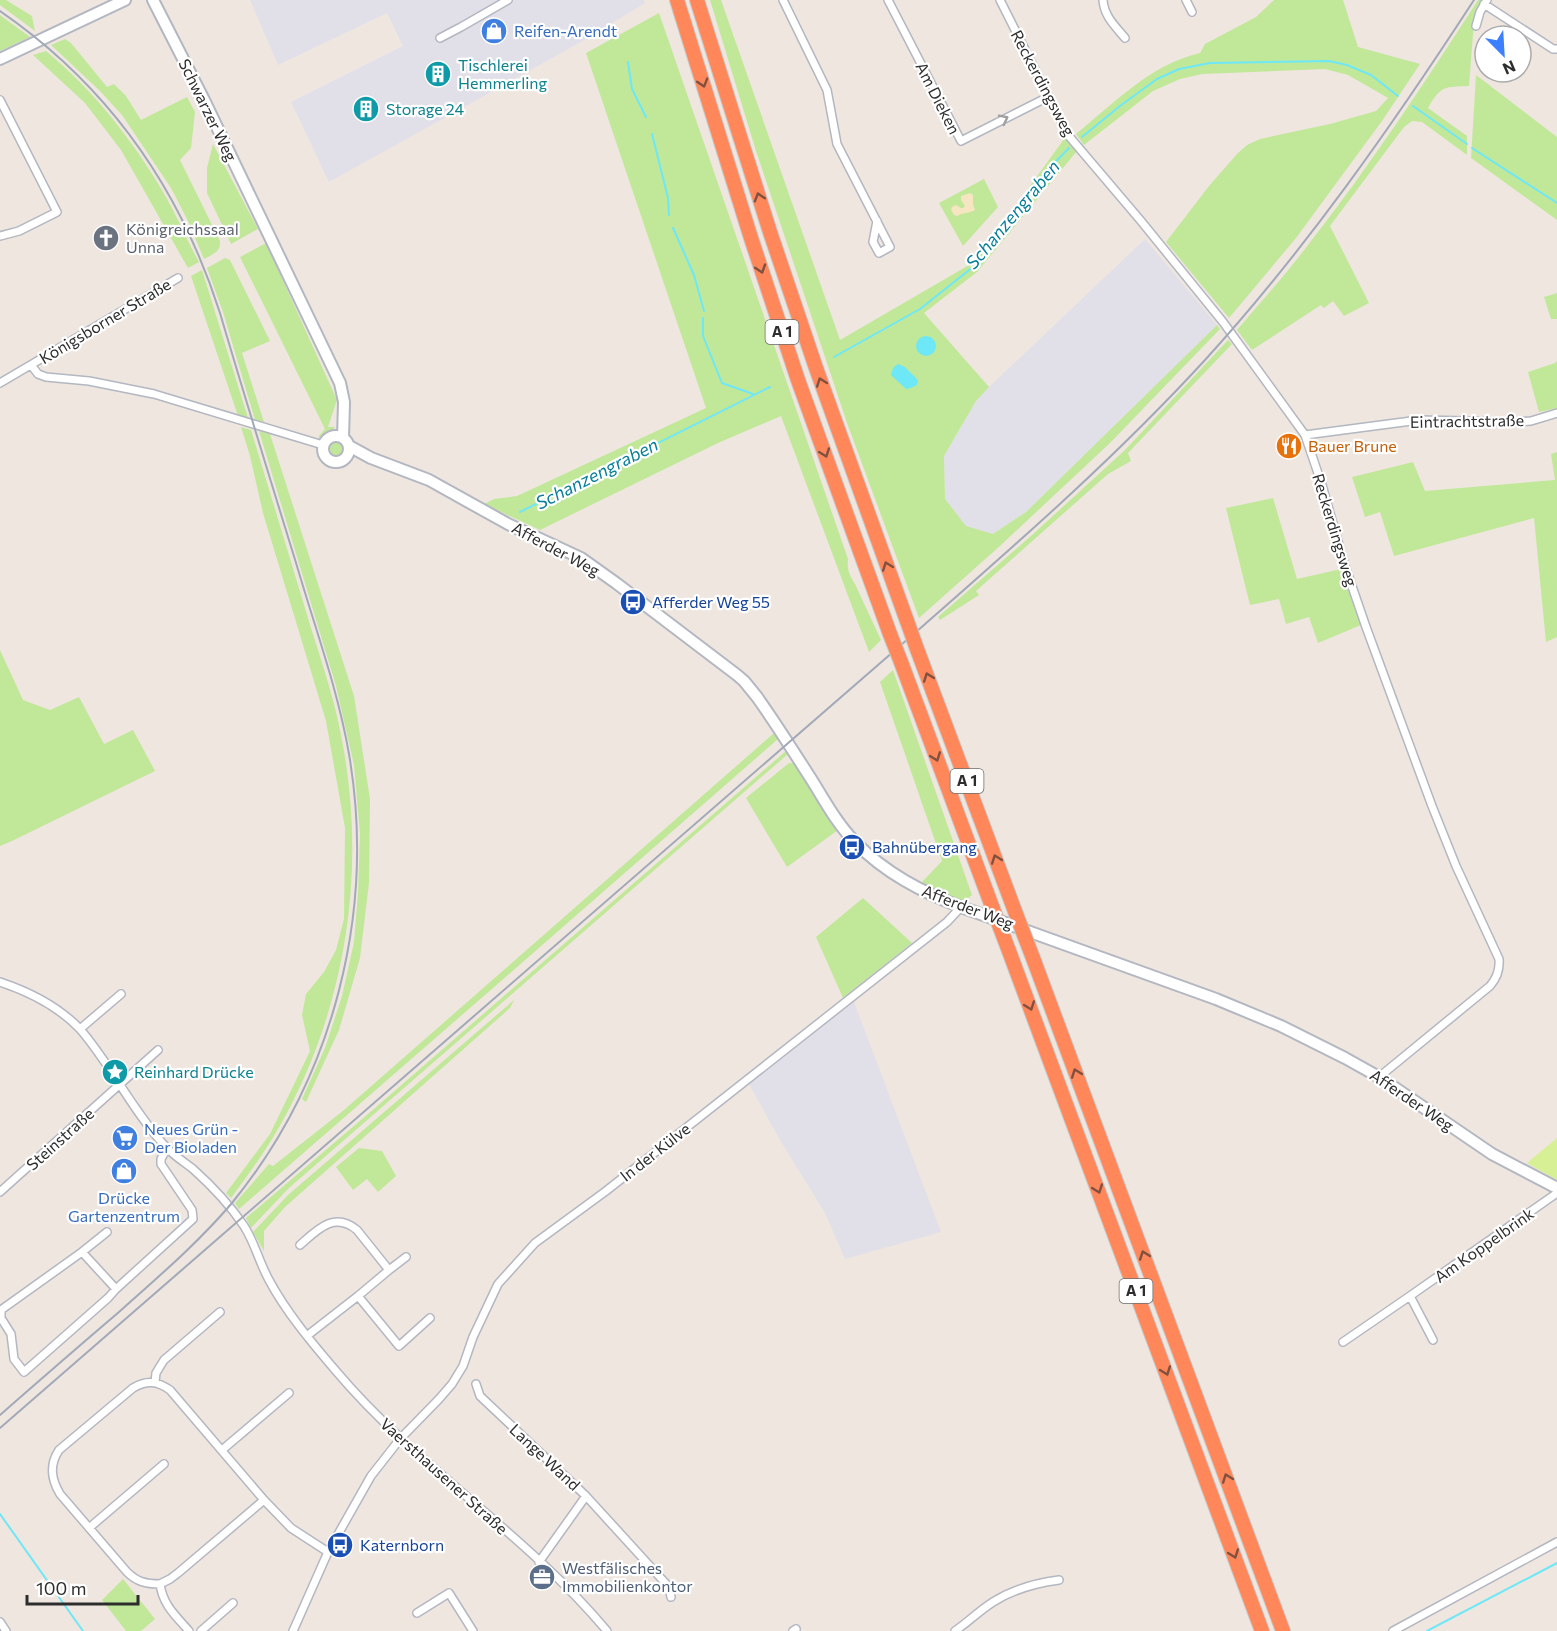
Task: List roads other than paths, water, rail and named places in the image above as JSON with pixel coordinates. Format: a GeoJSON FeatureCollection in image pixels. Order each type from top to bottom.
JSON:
{"type":"FeatureCollection","features":[{"type":"Feature","properties":{"kind":"highway","name":"A 1"},"geometry":{"type":"LineString","coordinates":[[678,0],[751,238],[798,380],[890,634],[1262,1631]]}},
{"type":"Feature","properties":{"kind":"highway","name":"A 1"},"geometry":{"type":"LineString","coordinates":[[697,0],[812,357],[917,649],[1283,1631]]}},
{"type":"Feature","properties":{"kind":"street"},"geometry":{"type":"LineString","coordinates":[[0,59],[125,0]]}},
{"type":"Feature","properties":{"kind":"street","name":"Schwarzer Weg"},"geometry":{"type":"LineString","coordinates":[[153,0],[204,100],[340,383],[346,442]]}},
{"type":"Feature","properties":{"kind":"street"},"geometry":{"type":"LineString","coordinates":[[440,38],[508,0]]}},
{"type":"Feature","properties":{"kind":"street"},"geometry":{"type":"LineString","coordinates":[[783,0],[827,90],[837,144],[877,221]]}},
{"type":"Feature","properties":{"kind":"street","name":"Am Dieken"},"geometry":{"type":"LineString","coordinates":[[888,0],[961,141],[1048,97]]}},
{"type":"Feature","properties":{"kind":"street","name":"Reckerdingsweg"},"geometry":{"type":"LineString","coordinates":[[1000,0],[1071,138],[1223,322],[1305,435],[1359,607],[1456,866],[1498,959],[1498,974],[1490,986],[1379,1077]]}},
{"type":"Feature","properties":{"kind":"street"},"geometry":{"type":"LineString","coordinates":[[1103,0],[1110,21],[1125,38]]}},
{"type":"Feature","properties":{"kind":"street"},"geometry":{"type":"LineString","coordinates":[[1186,0],[1192,12]]}},
{"type":"Feature","properties":{"kind":"street"},"geometry":{"type":"LineString","coordinates":[[1477,24],[1485,2],[1553,49],[1557,49]]}},
{"type":"Feature","properties":{"kind":"street"},"geometry":{"type":"LineString","coordinates":[[0,100],[57,212],[19,231],[0,236]]}},
{"type":"Feature","properties":{"kind":"street","name":"Königsborner Straße"},"geometry":{"type":"LineString","coordinates":[[31,365],[178,278]]}},
{"type":"Feature","properties":{"kind":"street"},"geometry":{"type":"LineString","coordinates":[[0,383],[31,365],[38,374],[46,377],[89,381],[154,394],[327,441],[337,436],[346,442],[349,450],[345,458],[338,462],[330,460],[324,454],[327,441],[339,424],[344,409]]}},
{"type":"Feature","properties":{"kind":"street","name":"Eintrachtstraße"},"geometry":{"type":"LineString","coordinates":[[1305,435],[1419,420],[1531,421],[1557,413]]}},
{"type":"Feature","properties":{"kind":"street","name":"Afferder Weg"},"geometry":{"type":"LineString","coordinates":[[346,442],[358,452],[429,480],[508,524],[581,558],[744,681],[773,720],[839,823],[857,844],[911,885],[961,907],[1196,991],[1308,1038],[1379,1077],[1492,1154],[1557,1190]]}},
{"type":"Feature","properties":{"kind":"street","name":"Afferder Weg"},"geometry":{"type":"LineString","coordinates":[[345,458],[371,458]]}},
{"type":"Feature","properties":{"kind":"street","name":"In der Külve"},"geometry":{"type":"LineString","coordinates":[[293,1631],[327,1552],[371,1476],[400,1439],[452,1384],[463,1366],[473,1337],[498,1284],[535,1243],[606,1191],[796,1042],[947,922],[961,907]]}},
{"type":"Feature","properties":{"kind":"street","name":"Vaersthausener Straße"},"geometry":{"type":"LineString","coordinates":[[0,982],[50,1004],[68,1016],[80,1029],[152,1131],[167,1148],[209,1183],[231,1209],[250,1237],[267,1278],[279,1299],[336,1372],[400,1439],[471,1499],[539,1562],[607,1631]]}},
{"type":"Feature","properties":{"kind":"street"},"geometry":{"type":"LineString","coordinates":[[80,1029],[121,994]]}},
{"type":"Feature","properties":{"kind":"street"},"geometry":{"type":"LineString","coordinates":[[119,1084],[158,1050]]}},
{"type":"Feature","properties":{"kind":"street","name":"Steinstraße"},"geometry":{"type":"LineString","coordinates":[[0,1192],[119,1084]]}},
{"type":"Feature","properties":{"kind":"street"},"geometry":{"type":"LineString","coordinates":[[107,1232],[1,1310],[1,1318],[11,1334],[14,1359],[24,1372],[193,1219],[192,1210],[161,1164],[167,1148]]}},
{"type":"Feature","properties":{"kind":"street","name":"Am Koppelbrink"},"geometry":{"type":"LineString","coordinates":[[1342,1341],[1410,1296],[1557,1190]]}},
{"type":"Feature","properties":{"kind":"street"},"geometry":{"type":"LineString","coordinates":[[300,1245],[322,1226],[330,1222],[341,1222],[357,1230],[389,1270]]}},
{"type":"Feature","properties":{"kind":"street"},"geometry":{"type":"LineString","coordinates":[[82,1252],[116,1289]]}},
{"type":"Feature","properties":{"kind":"street"},"geometry":{"type":"LineString","coordinates":[[308,1335],[406,1257]]}},
{"type":"Feature","properties":{"kind":"street"},"geometry":{"type":"LineString","coordinates":[[358,1296],[399,1346],[430,1318]]}},
{"type":"Feature","properties":{"kind":"street"},"geometry":{"type":"LineString","coordinates":[[1410,1296],[1433,1340]]}},
{"type":"Feature","properties":{"kind":"street"},"geometry":{"type":"LineString","coordinates":[[155,1382],[156,1373],[164,1359],[220,1312]]}},
{"type":"Feature","properties":{"kind":"street"},"geometry":{"type":"LineString","coordinates":[[264,1500],[170,1580],[160,1584],[145,1583],[132,1577],[89,1528],[56,1487],[52,1473],[55,1457],[64,1446],[133,1388],[146,1382],[155,1382],[175,1394],[264,1500],[291,1528],[327,1552]]}},
{"type":"Feature","properties":{"kind":"street","name":"Lange Wand"},"geometry":{"type":"LineString","coordinates":[[476,1384],[480,1396],[586,1496],[539,1562]]}},
{"type":"Feature","properties":{"kind":"street"},"geometry":{"type":"LineString","coordinates":[[222,1450],[289,1393]]}},
{"type":"Feature","properties":{"kind":"street"},"geometry":{"type":"LineString","coordinates":[[89,1528],[164,1464]]}},
{"type":"Feature","properties":{"kind":"street"},"geometry":{"type":"LineString","coordinates":[[586,1496],[669,1587],[670,1597]]}},
{"type":"Feature","properties":{"kind":"street"},"geometry":{"type":"LineString","coordinates":[[1393,1631],[1557,1542]]}},
{"type":"Feature","properties":{"kind":"street"},"geometry":{"type":"LineString","coordinates":[[955,1631],[1002,1597],[1040,1582],[1059,1580]]}},
{"type":"Feature","properties":{"kind":"street"},"geometry":{"type":"LineString","coordinates":[[160,1584],[167,1606],[189,1631]]}},
{"type":"Feature","properties":{"kind":"street"},"geometry":{"type":"LineString","coordinates":[[417,1613],[449,1593],[472,1631]]}},
{"type":"Feature","properties":{"kind":"street"},"geometry":{"type":"LineString","coordinates":[[201,1631],[233,1603]]}},
{"type":"Feature","properties":{"kind":"street"},"geometry":{"type":"LineString","coordinates":[[0,1622],[6,1631]]}},
{"type":"Feature","properties":{"kind":"water"},"geometry":{"type":"Polygon","coordinates":[[[922,336],[930,336],[936,342],[936,350],[930,356],[922,356],[916,350],[916,342],[922,336]]]}},
{"type":"Feature","properties":{"kind":"water"},"geometry":{"type":"Polygon","coordinates":[[[898,364],[905,367],[918,380],[917,385],[906,389],[891,375],[893,368],[898,364]]]}},
{"type":"Feature","properties":{"kind":"waterway","name":"Schanzengraben"},"geometry":{"type":"LineString","coordinates":[[1082,137],[1157,79],[1179,69],[1210,63],[1329,61],[1347,65],[1371,75],[1398,96]]}},
{"type":"Feature","properties":{"kind":"waterway"},"geometry":{"type":"LineString","coordinates":[[628,62],[632,89],[646,117]]}},
{"type":"Feature","properties":{"kind":"waterway","name":"Schanzengraben"},"geometry":{"type":"LineString","coordinates":[[1413,106],[1467,144]]}},
{"type":"Feature","properties":{"kind":"waterway"},"geometry":{"type":"LineString","coordinates":[[652,134],[668,198],[669,215]]}},
{"type":"Feature","properties":{"kind":"waterway","name":"Schanzengraben"},"geometry":{"type":"LineString","coordinates":[[834,357],[920,309],[978,263],[1041,177],[1069,148]]}},
{"type":"Feature","properties":{"kind":"waterway","name":"Schanzengraben"},"geometry":{"type":"LineString","coordinates":[[1472,148],[1557,203]]}},
{"type":"Feature","properties":{"kind":"waterway"},"geometry":{"type":"LineString","coordinates":[[673,228],[694,275],[704,311]]}},
{"type":"Feature","properties":{"kind":"waterway"},"geometry":{"type":"LineString","coordinates":[[703,318],[703,336],[722,383],[753,394]]}},
{"type":"Feature","properties":{"kind":"waterway","name":"Schanzengraben"},"geometry":{"type":"LineString","coordinates":[[520,512],[770,387]]}},
{"type":"Feature","properties":{"kind":"waterway"},"geometry":{"type":"LineString","coordinates":[[0,1514],[83,1631]]}},
{"type":"Feature","properties":{"kind":"waterway"},"geometry":{"type":"LineString","coordinates":[[1427,1631],[1557,1563]]}},
{"type":"Feature","properties":{"kind":"railway"},"geometry":{"type":"LineString","coordinates":[[0,1428],[924,625],[1103,464],[1205,360],[1278,275],[1347,186],[1412,94],[1474,0]]}},
{"type":"Feature","properties":{"kind":"railway"},"geometry":{"type":"LineString","coordinates":[[0,11],[39,40],[75,72],[136,143],[162,182],[204,267],[326,659],[349,754],[356,814],[356,873],[351,933],[339,991],[321,1048],[297,1102],[267,1154],[232,1203],[192,1246],[0,1415]]}},
{"type":"Feature","properties":{"kind":"place","name":"Reifen-Arendt"},"geometry":{"type":"Point","coordinates":[494,31]}},
{"type":"Feature","properties":{"kind":"place","name":"Tischlerei Hemmerling"},"geometry":{"type":"Point","coordinates":[438,74]}},
{"type":"Feature","properties":{"kind":"place","name":"Storage 24"},"geometry":{"type":"Point","coordinates":[366,109]}},
{"type":"Feature","properties":{"kind":"place","name":"Königreichssaal Unna"},"geometry":{"type":"Point","coordinates":[106,238]}},
{"type":"Feature","properties":{"kind":"place","name":"Bauer Brune"},"geometry":{"type":"Point","coordinates":[1289,446]}},
{"type":"Feature","properties":{"kind":"place","name":"Afferder Weg 55"},"geometry":{"type":"Point","coordinates":[633,602]}},
{"type":"Feature","properties":{"kind":"place","name":"Bahnübergang"},"geometry":{"type":"Point","coordinates":[852,847]}},
{"type":"Feature","properties":{"kind":"place","name":"Reinhard Drücke"},"geometry":{"type":"Point","coordinates":[115,1072]}},
{"type":"Feature","properties":{"kind":"place","name":"Neues Grün - Der Bioladen"},"geometry":{"type":"Point","coordinates":[125,1138]}},
{"type":"Feature","properties":{"kind":"place","name":"Drücke Gartenzentrum"},"geometry":{"type":"Point","coordinates":[124,1171]}},
{"type":"Feature","properties":{"kind":"place","name":"Katernborn"},"geometry":{"type":"Point","coordinates":[340,1545]}},
{"type":"Feature","properties":{"kind":"place","name":"Westfälisches Immobilienkontor"},"geometry":{"type":"Point","coordinates":[542,1577]}}]}
